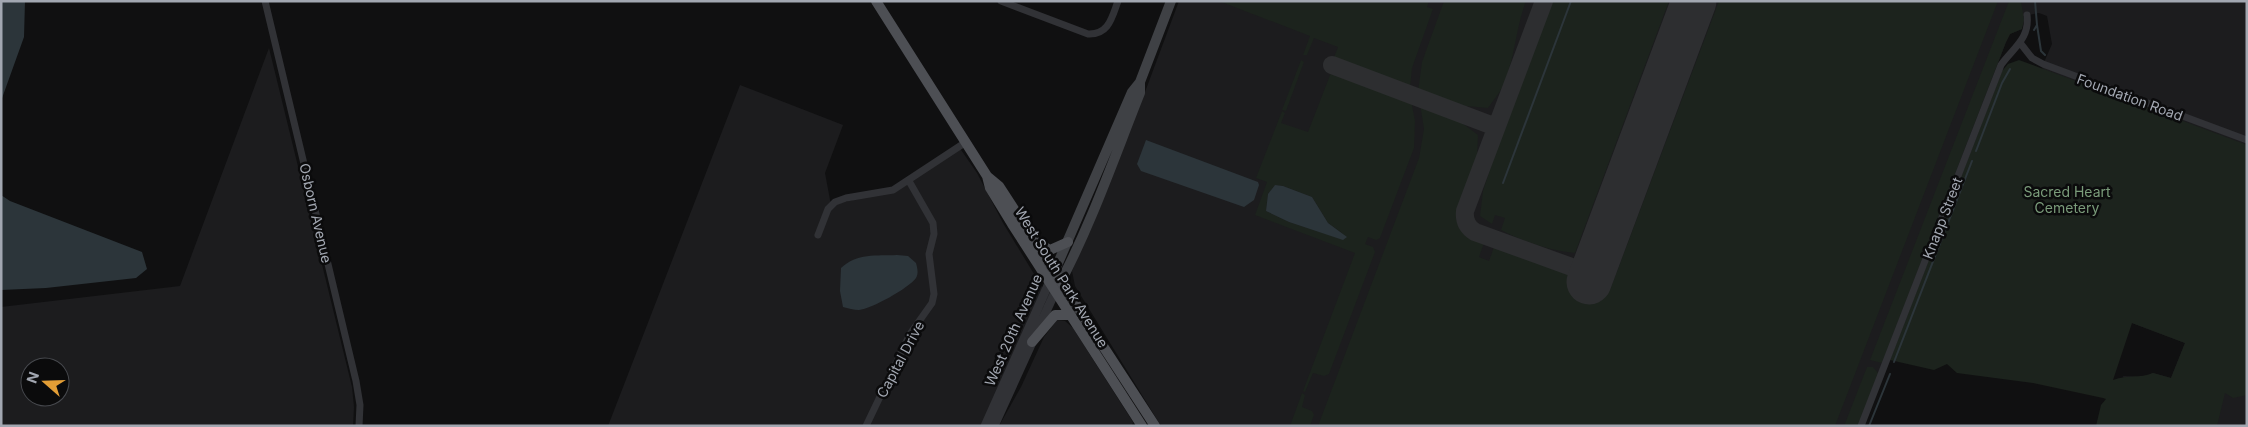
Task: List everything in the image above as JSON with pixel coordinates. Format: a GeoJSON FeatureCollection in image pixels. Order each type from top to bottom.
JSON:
{"type":"FeatureCollection","features":[{"type":"Feature","properties":{"kind":"main road","name":"West South Park Avenue"},"geometry":{"type":"LineString","coordinates":[[876,1],[987,176],[990,188],[1049,283],[1118,390],[1148,424]]}},
{"type":"Feature","properties":{"kind":"main road","name":"West 20th Avenue"},"geometry":{"type":"LineString","coordinates":[[1049,283],[1132,92],[1140,82],[1171,1]]}},
{"type":"Feature","properties":{"kind":"main road","name":"West 20th Avenue"},"geometry":{"type":"LineString","coordinates":[[1055,292],[1114,160],[1140,93],[1140,82]]}},
{"type":"Feature","properties":{"kind":"main road","name":"West South Park Avenue"},"geometry":{"type":"LineString","coordinates":[[987,176],[999,186],[1062,280],[1128,383],[1148,424]]}},
{"type":"Feature","properties":{"kind":"main road"},"geometry":{"type":"LineString","coordinates":[[1036,242],[1050,250],[1068,242]]}},
{"type":"Feature","properties":{"kind":"main road"},"geometry":{"type":"LineString","coordinates":[[1032,342],[1055,316],[1070,315]]}},
{"type":"Feature","properties":{"kind":"street","name":"Osborn Avenue"},"geometry":{"type":"LineString","coordinates":[[265,1],[356,381],[360,405],[359,426]]}},
{"type":"Feature","properties":{"kind":"street"},"geometry":{"type":"LineString","coordinates":[[1001,1],[1088,34],[1095,34],[1105,29],[1109,24],[1118,1]]}},
{"type":"Feature","properties":{"kind":"street","name":"Knapp Street"},"geometry":{"type":"LineString","coordinates":[[1861,426],[2001,65],[2021,44],[2028,28],[2027,15]]}},
{"type":"Feature","properties":{"kind":"street","name":"Foundation Road"},"geometry":{"type":"LineString","coordinates":[[2021,44],[2032,58],[2043,64],[2247,140]]}},
{"type":"Feature","properties":{"kind":"street"},"geometry":{"type":"LineString","coordinates":[[818,235],[828,209],[835,202],[846,198],[884,193],[909,181],[966,142]]}},
{"type":"Feature","properties":{"kind":"street","name":"Capital Drive"},"geometry":{"type":"LineString","coordinates":[[866,426],[910,334],[932,303],[934,294],[929,254],[934,234],[933,223],[909,181]]}},
{"type":"Feature","properties":{"kind":"street","name":"West 20th Avenue"},"geometry":{"type":"LineString","coordinates":[[985,426],[1049,283]]}},
{"type":"Feature","properties":{"kind":"street","name":"West 20th Avenue"},"geometry":{"type":"LineString","coordinates":[[994,426],[1055,292]]}},
{"type":"Feature","properties":{"kind":"shaded area"},"geometry":{"type":"Polygon","coordinates":[[[1,1],[25,1],[24,37],[1,101],[1,1]]]}},
{"type":"Feature","properties":{"kind":"shaded area"},"geometry":{"type":"Polygon","coordinates":[[[1179,1],[2247,1],[2247,426],[2140,426],[2123,376],[2143,377],[2153,373],[2171,378],[2185,343],[2132,323],[2042,67],[2052,44],[2047,16],[2039,13],[2023,16],[2022,29],[2010,34],[2006,42],[1858,426],[1161,426],[1075,286],[1072,271],[1145,92],[1179,1]]]}},
{"type":"Feature","properties":{"kind":"shaded area"},"geometry":{"type":"Polygon","coordinates":[[[269,48],[352,387],[353,426],[1,426],[1,307],[180,286],[269,48]]]}},
{"type":"Feature","properties":{"kind":"shaded area"},"geometry":{"type":"Polygon","coordinates":[[[740,85],[843,125],[825,173],[831,205],[884,193],[959,147],[977,173],[1003,223],[1045,292],[985,426],[608,426],[740,85]]]}},
{"type":"Feature","properties":{"kind":"shaded area"},"geometry":{"type":"Polygon","coordinates":[[[1146,140],[1258,182],[1259,185],[1254,200],[1244,207],[1141,171],[1137,164],[1146,140]]]}},
{"type":"Feature","properties":{"kind":"shaded area"},"geometry":{"type":"Polygon","coordinates":[[[1275,185],[1283,186],[1312,197],[1328,223],[1347,237],[1343,240],[1289,222],[1266,211],[1268,194],[1275,185]]]}},
{"type":"Feature","properties":{"kind":"shaded area"},"geometry":{"type":"Polygon","coordinates":[[[1,195],[10,201],[142,252],[147,269],[136,278],[46,288],[1,290],[1,195]]]}},
{"type":"Feature","properties":{"kind":"shaded area"},"geometry":{"type":"Polygon","coordinates":[[[908,256],[916,263],[918,270],[916,278],[912,282],[889,297],[865,309],[857,310],[843,307],[840,291],[841,268],[847,263],[860,258],[908,256]]]}},
{"type":"Feature","properties":{"kind":"shaded area"},"geometry":{"type":"Polygon","coordinates":[[[1057,320],[1065,321],[1073,328],[1133,422],[1132,426],[999,426],[1021,387],[1044,337],[1057,320]]]}},
{"type":"Feature","properties":{"kind":"green space"},"geometry":{"type":"Polygon","coordinates":[[[1219,1],[1429,1],[1427,7],[1433,9],[1412,68],[1410,88],[1333,60],[1338,47],[1314,38],[1307,55],[1303,55],[1310,36],[1219,1]]]}},
{"type":"Feature","properties":{"kind":"green space"},"geometry":{"type":"Polygon","coordinates":[[[1444,1],[1526,1],[1506,78],[1502,88],[1488,108],[1465,106],[1418,91],[1422,62],[1444,1]]]}},
{"type":"Feature","properties":{"kind":"green space"},"geometry":{"type":"Polygon","coordinates":[[[1552,1],[1669,1],[1575,253],[1537,245],[1501,230],[1505,218],[1495,215],[1492,224],[1480,216],[1483,191],[1500,139],[1552,1]]]}},
{"type":"Feature","properties":{"kind":"green space"},"geometry":{"type":"Polygon","coordinates":[[[1719,1],[1998,1],[1835,426],[1318,426],[1419,158],[1424,129],[1420,104],[1458,120],[1478,135],[1477,158],[1458,209],[1458,222],[1468,235],[1484,243],[1479,257],[1489,261],[1494,247],[1610,290],[1719,1]]]}},
{"type":"Feature","properties":{"kind":"green space"},"geometry":{"type":"Polygon","coordinates":[[[2009,1],[2021,1],[2024,20],[2022,29],[2010,34],[2006,42],[1882,363],[1870,360],[2009,1]]]}},
{"type":"Feature","properties":{"kind":"green space"},"geometry":{"type":"Polygon","coordinates":[[[1301,60],[1304,62],[1286,111],[1282,110],[1301,60]]]}},
{"type":"Feature","properties":{"kind":"green space","name":"Sacred Heart Cemetery"},"geometry":{"type":"Polygon","coordinates":[[[2019,60],[2247,145],[2247,395],[2233,398],[2225,393],[2217,426],[2096,426],[2101,405],[2106,399],[2103,398],[2033,383],[1957,373],[1947,364],[1934,370],[1890,360],[2002,71],[2008,64],[2019,60]],[[2132,323],[2113,380],[2153,373],[2171,378],[2185,343],[2132,323]]]}},
{"type":"Feature","properties":{"kind":"green space"},"geometry":{"type":"Polygon","coordinates":[[[1332,70],[1411,100],[1415,121],[1414,148],[1380,238],[1376,240],[1368,237],[1365,244],[1373,247],[1375,252],[1329,374],[1324,376],[1313,373],[1305,392],[1303,391],[1355,253],[1255,215],[1267,182],[1256,178],[1282,111],[1285,113],[1281,123],[1308,132],[1332,70]],[[1275,185],[1268,194],[1266,211],[1289,222],[1326,234],[1342,233],[1328,223],[1312,197],[1283,186],[1275,185]]]}},
{"type":"Feature","properties":{"kind":"green space"},"geometry":{"type":"Polygon","coordinates":[[[1867,367],[1873,367],[1878,373],[1858,426],[1844,426],[1867,367]]]}},
{"type":"Feature","properties":{"kind":"green space"},"geometry":{"type":"Polygon","coordinates":[[[1302,393],[1305,395],[1302,407],[1312,411],[1314,415],[1310,426],[1290,426],[1302,393]]]}},
{"type":"Feature","properties":{"kind":"waterway"},"geometry":{"type":"LineString","coordinates":[[1503,183],[1571,1]]}},
{"type":"Feature","properties":{"kind":"waterway"},"geometry":{"type":"LineString","coordinates":[[2034,30],[2037,25],[2035,1]]}},
{"type":"Feature","properties":{"kind":"waterway"},"geometry":{"type":"LineString","coordinates":[[2037,25],[2041,51],[2045,55]]}},
{"type":"Feature","properties":{"kind":"waterway"},"geometry":{"type":"LineString","coordinates":[[1976,151],[2002,83],[2010,69]]}},
{"type":"Feature","properties":{"kind":"waterway"},"geometry":{"type":"LineString","coordinates":[[1894,362],[1972,161]]}},
{"type":"Feature","properties":{"kind":"waterway"},"geometry":{"type":"LineString","coordinates":[[1869,426],[1890,374]]}},
{"type":"Feature","properties":{"kind":"taxiway"},"geometry":{"type":"LineString","coordinates":[[1544,1],[1465,211],[1465,217],[1468,226],[1475,232],[1591,274]]}},
{"type":"Feature","properties":{"kind":"taxiway"},"geometry":{"type":"LineString","coordinates":[[1332,65],[1496,127]]}},
{"type":"Feature","properties":{"kind":"runway"},"geometry":{"type":"LineString","coordinates":[[1589,282],[1694,1]]}}]}
